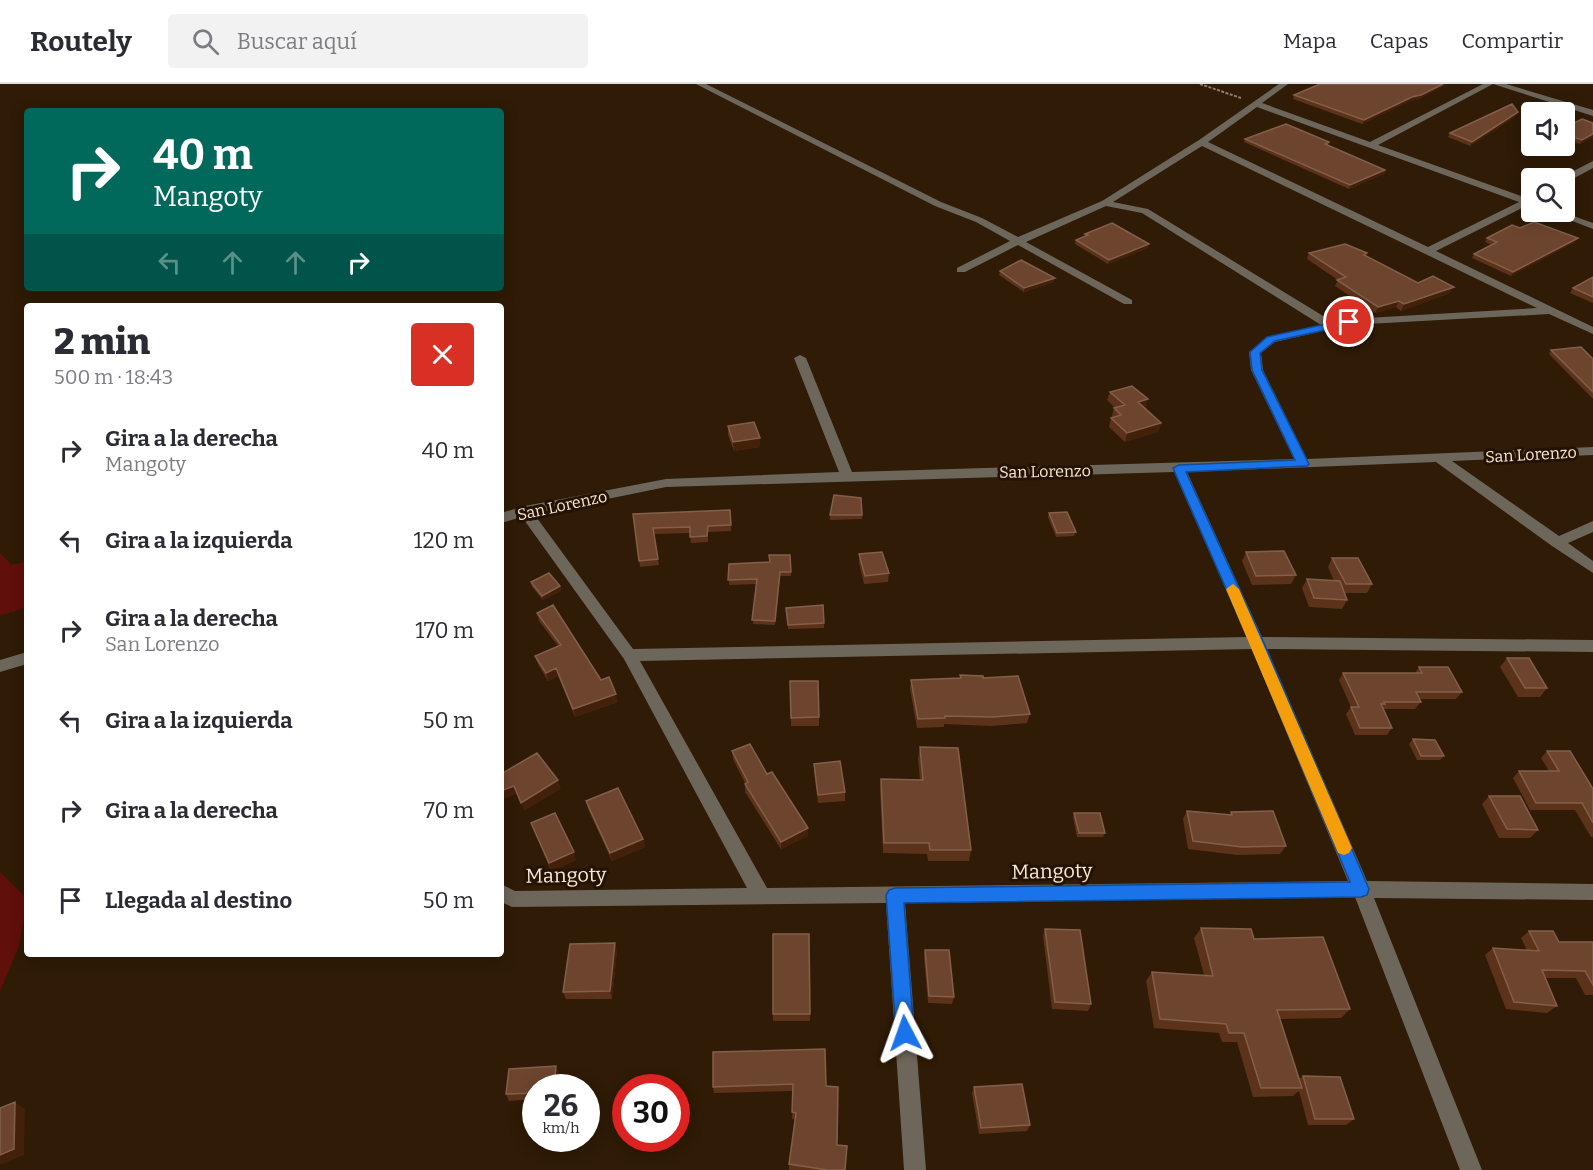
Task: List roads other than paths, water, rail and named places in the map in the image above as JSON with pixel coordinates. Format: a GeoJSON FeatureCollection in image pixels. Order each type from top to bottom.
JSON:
{"type":"FeatureCollection","features":[{"type":"Feature","properties":{"kind":"street"},"geometry":{"type":"LineString","coordinates":[[700,84],[938,204],[979,220],[1128,302]]}},
{"type":"Feature","properties":{"kind":"street"},"geometry":{"type":"LineString","coordinates":[[962,270],[1105,202],[1202,141],[1284,84]]}},
{"type":"Feature","properties":{"kind":"street"},"geometry":{"type":"LineString","coordinates":[[1371,145],[1489,84]]}},
{"type":"Feature","properties":{"kind":"street"},"geometry":{"type":"LineString","coordinates":[[1497,84],[1593,113]]}},
{"type":"Feature","properties":{"kind":"street"},"geometry":{"type":"LineString","coordinates":[[1256,104],[1521,198]]}},
{"type":"Feature","properties":{"kind":"street"},"geometry":{"type":"LineString","coordinates":[[1202,141],[1593,331]]}},
{"type":"Feature","properties":{"kind":"street"},"geometry":{"type":"LineString","coordinates":[[1575,174],[1593,164]]}},
{"type":"Feature","properties":{"kind":"street"},"geometry":{"type":"LineString","coordinates":[[1105,202],[1144,211],[1331,326]]}},
{"type":"Feature","properties":{"kind":"street"},"geometry":{"type":"LineString","coordinates":[[1428,251],[1521,205]]}},
{"type":"Feature","properties":{"kind":"street"},"geometry":{"type":"LineString","coordinates":[[1575,220],[1593,226]]}},
{"type":"Feature","properties":{"kind":"street"},"geometry":{"type":"LineString","coordinates":[[1303,464],[1257,370],[1255,352],[1271,339],[1349,322],[1552,311]]}},
{"type":"Feature","properties":{"kind":"street"},"geometry":{"type":"LineString","coordinates":[[800,358],[847,476]]}},
{"type":"Feature","properties":{"kind":"street","name":"San Lorenzo"},"geometry":{"type":"LineString","coordinates":[[504,518],[525,511],[666,483],[1303,464],[1593,451]]}},
{"type":"Feature","properties":{"kind":"street"},"geometry":{"type":"LineString","coordinates":[[1441,459],[1593,568]]}},
{"type":"Feature","properties":{"kind":"street"},"geometry":{"type":"LineString","coordinates":[[1179,468],[1257,643],[1361,889],[1471,1170]]}},
{"type":"Feature","properties":{"kind":"street"},"geometry":{"type":"LineString","coordinates":[[525,511],[629,655],[761,895]]}},
{"type":"Feature","properties":{"kind":"street"},"geometry":{"type":"LineString","coordinates":[[1557,543],[1593,526]]}},
{"type":"Feature","properties":{"kind":"street"},"geometry":{"type":"LineString","coordinates":[[629,655],[1257,643],[1593,646]]}},
{"type":"Feature","properties":{"kind":"street"},"geometry":{"type":"LineString","coordinates":[[0,666],[24,659]]}},
{"type":"Feature","properties":{"kind":"street","name":"Mangoty"},"geometry":{"type":"LineString","coordinates":[[505,899],[1361,889],[1593,892]]}},
{"type":"Feature","properties":{"kind":"street"},"geometry":{"type":"LineString","coordinates":[[895,895],[915,1170]]}}]}
